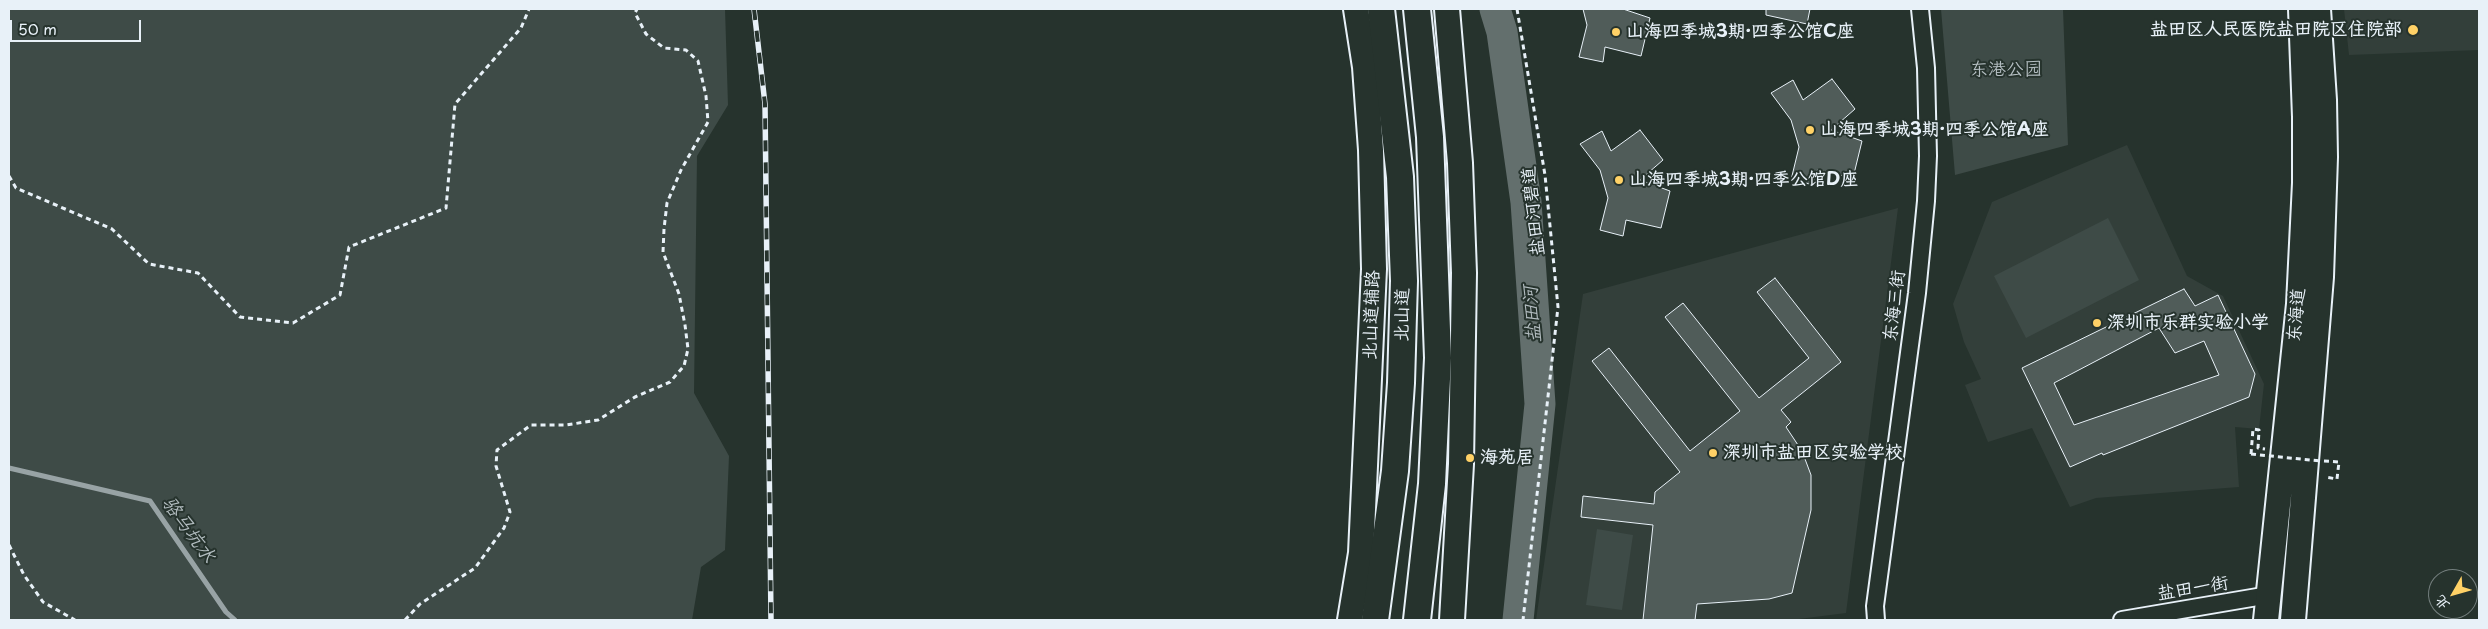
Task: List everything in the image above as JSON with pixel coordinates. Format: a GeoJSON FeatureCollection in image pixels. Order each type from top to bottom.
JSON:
{"type":"FeatureCollection","features":[{"type":"Feature","properties":{"kind":"main road","name":"北山道"},"geometry":{"type":"LineString","coordinates":[[1376,620],[1372,555],[1395,471],[1401,383],[1404,281],[1400,177],[1381,9]]}},
{"type":"Feature","properties":{"kind":"main road","name":"北山道"},"geometry":{"type":"LineString","coordinates":[[1417,9],[1430,137],[1438,358],[1432,484],[1417,620]]}},
{"type":"Feature","properties":{"kind":"street","name":"北山道辅路"},"geometry":{"type":"LineString","coordinates":[[1350,620],[1372,555],[1374,269],[1370,141],[1365,67],[1356,9]]}},
{"type":"Feature","properties":{"kind":"street"},"geometry":{"type":"LineString","coordinates":[[1447,9],[1460,163],[1464,273],[1461,464],[1452,620]]}},
{"type":"Feature","properties":{"kind":"street","name":"东海三街"},"geometry":{"type":"LineString","coordinates":[[1875,613],[1917,294],[1926,201],[1927,87],[1920,9]]}},
{"type":"Feature","properties":{"kind":"street","name":"东海道"},"geometry":{"type":"LineString","coordinates":[[2266,620],[2300,295],[2305,183],[2301,9]]}},
{"type":"Feature","properties":{"kind":"street","name":"东海道"},"geometry":{"type":"LineString","coordinates":[[2292,620],[2321,268],[2325,157],[2324,100],[2318,9]]}},
{"type":"Feature","properties":{"kind":"street","name":"盐田一街"},"geometry":{"type":"LineString","coordinates":[[2122,620],[2269,595]]}},
{"type":"Feature","properties":{"kind":"path"},"geometry":{"type":"LineString","coordinates":[[9,176],[16,188],[112,229],[149,264],[198,273],[240,317],[293,323],[340,296],[349,246],[446,208],[455,104],[521,28],[529,9]]}},
{"type":"Feature","properties":{"kind":"path"},"geometry":{"type":"LineString","coordinates":[[405,620],[420,604],[475,568],[504,528],[510,512],[496,466],[497,450],[531,425],[566,425],[598,420],[635,396],[670,382],[684,366],[688,349],[685,326],[679,294],[663,252],[664,229],[667,203],[681,170],[708,122],[706,96],[698,61],[686,50],[664,48],[646,34],[636,13],[637,9]]}},
{"type":"Feature","properties":{"kind":"path","name":"盐田河碧道"},"geometry":{"type":"LineString","coordinates":[[1517,9],[1545,175],[1558,307],[1523,620]]}},
{"type":"Feature","properties":{"kind":"path"},"geometry":{"type":"LineString","coordinates":[[2258,448],[2259,430],[2253,429],[2251,454],[2339,462],[2337,479]]}},
{"type":"Feature","properties":{"kind":"path"},"geometry":{"type":"LineString","coordinates":[[9,545],[24,575],[43,602],[75,620]]}},
{"type":"Feature","properties":{"kind":"shaded area","name":"盐田区人民医院盐田院区住院部"},"geometry":{"type":"Polygon","coordinates":[[[2344,9],[2479,9],[2479,50],[2349,55],[2344,9]]]}},
{"type":"Feature","properties":{"kind":"shaded area","name":"深圳市乐群实验小学"},"geometry":{"type":"Polygon","coordinates":[[[2127,145],[2187,276],[2223,296],[2264,384],[2259,429],[2235,427],[2239,487],[2096,498],[2070,507],[2032,428],[1988,442],[1965,385],[1981,379],[1964,342],[1953,304],[1992,202],[2127,145]]]}},
{"type":"Feature","properties":{"kind":"shaded area","name":"深圳市盐田区实验学校"},"geometry":{"type":"Polygon","coordinates":[[[1898,208],[1846,613],[1791,620],[1536,620],[1583,294],[1898,208]]]}},
{"type":"Feature","properties":{"kind":"green space"},"geometry":{"type":"Polygon","coordinates":[[[9,9],[725,9],[728,105],[697,156],[694,393],[729,456],[725,550],[701,567],[692,620],[9,620],[9,9]]]}},
{"type":"Feature","properties":{"kind":"green space","name":"东港公园"},"geometry":{"type":"Polygon","coordinates":[[[1941,9],[2063,9],[2068,145],[1955,175],[1941,9]]]}},
{"type":"Feature","properties":{"kind":"green space"},"geometry":{"type":"Polygon","coordinates":[[[2108,218],[2139,280],[2026,338],[1994,276],[2108,218]]]}},
{"type":"Feature","properties":{"kind":"green space"},"geometry":{"type":"Polygon","coordinates":[[[1597,529],[1633,535],[1622,610],[1586,605],[1597,529]]]}},
{"type":"Feature","properties":{"kind":"building","name":"山海四季城3期·四季公馆C座"},"geometry":{"type":"Polygon","coordinates":[[[1583,9],[1623,9],[1650,18],[1641,56],[1605,47],[1603,62],[1579,57],[1587,25],[1583,9]]]}},
{"type":"Feature","properties":{"kind":"building"},"geometry":{"type":"Polygon","coordinates":[[[1766,9],[1810,9],[1807,24],[1766,15],[1766,9]]]}},
{"type":"Feature","properties":{"kind":"building","name":"山海四季城3期·四季公馆A座"},"geometry":{"type":"Polygon","coordinates":[[[1832,79],[1855,109],[1831,130],[1862,141],[1853,178],[1817,170],[1814,185],[1791,180],[1799,147],[1791,120],[1771,93],[1793,80],[1803,100],[1832,79]]]}},
{"type":"Feature","properties":{"kind":"building","name":"山海四季城3期·四季公馆D座"},"geometry":{"type":"Polygon","coordinates":[[[1640,130],[1663,160],[1640,180],[1670,191],[1661,228],[1626,220],[1623,236],[1600,230],[1608,198],[1600,170],[1580,144],[1602,131],[1611,151],[1640,130]]]}},
{"type":"Feature","properties":{"kind":"building"},"geometry":{"type":"Polygon","coordinates":[[[1775,278],[1841,362],[1781,410],[1791,422],[1786,427],[1802,451],[1811,475],[1811,510],[1792,593],[1769,599],[1697,604],[1695,620],[1643,620],[1653,525],[1581,517],[1583,496],[1654,504],[1655,492],[1680,472],[1592,361],[1609,348],[1690,451],[1740,411],[1665,317],[1683,303],[1759,398],[1809,358],[1757,292],[1775,278]]]}},
{"type":"Feature","properties":{"kind":"building"},"geometry":{"type":"Polygon","coordinates":[[[2184,289],[2195,306],[2218,295],[2255,374],[2249,397],[2070,467],[2022,368],[2184,289]],[[2159,328],[2054,383],[2074,425],[2219,375],[2204,341],[2175,353],[2159,328]]]}},
{"type":"Feature","properties":{"kind":"waterway","name":"盐田河"},"geometry":{"type":"LineString","coordinates":[[1495,9],[1502,32],[1526,202],[1540,404],[1518,620]]}},
{"type":"Feature","properties":{"kind":"waterway","name":"骆马坑水"},"geometry":{"type":"LineString","coordinates":[[9,468],[150,501],[226,612],[235,620]]}},
{"type":"Feature","properties":{"kind":"railway"},"geometry":{"type":"LineString","coordinates":[[754,9],[765,104],[771,620]]}},
{"type":"Feature","properties":{"kind":"place","name":"盐田区人民医院盐田院区住院部"},"geometry":{"type":"Point","coordinates":[2413,30]}},
{"type":"Feature","properties":{"kind":"place","name":"山海四季城3期·四季公馆C座"},"geometry":{"type":"Point","coordinates":[1616,32]}},
{"type":"Feature","properties":{"kind":"place","name":"山海四季城3期·四季公馆A座"},"geometry":{"type":"Point","coordinates":[1810,130]}},
{"type":"Feature","properties":{"kind":"place","name":"山海四季城3期·四季公馆D座"},"geometry":{"type":"Point","coordinates":[1619,180]}},
{"type":"Feature","properties":{"kind":"place","name":"深圳市乐群实验小学"},"geometry":{"type":"Point","coordinates":[2097,323]}},
{"type":"Feature","properties":{"kind":"place","name":"深圳市盐田区实验学校"},"geometry":{"type":"Point","coordinates":[1713,453]}},
{"type":"Feature","properties":{"kind":"place","name":"海苑居"},"geometry":{"type":"Point","coordinates":[1470,458]}}]}
